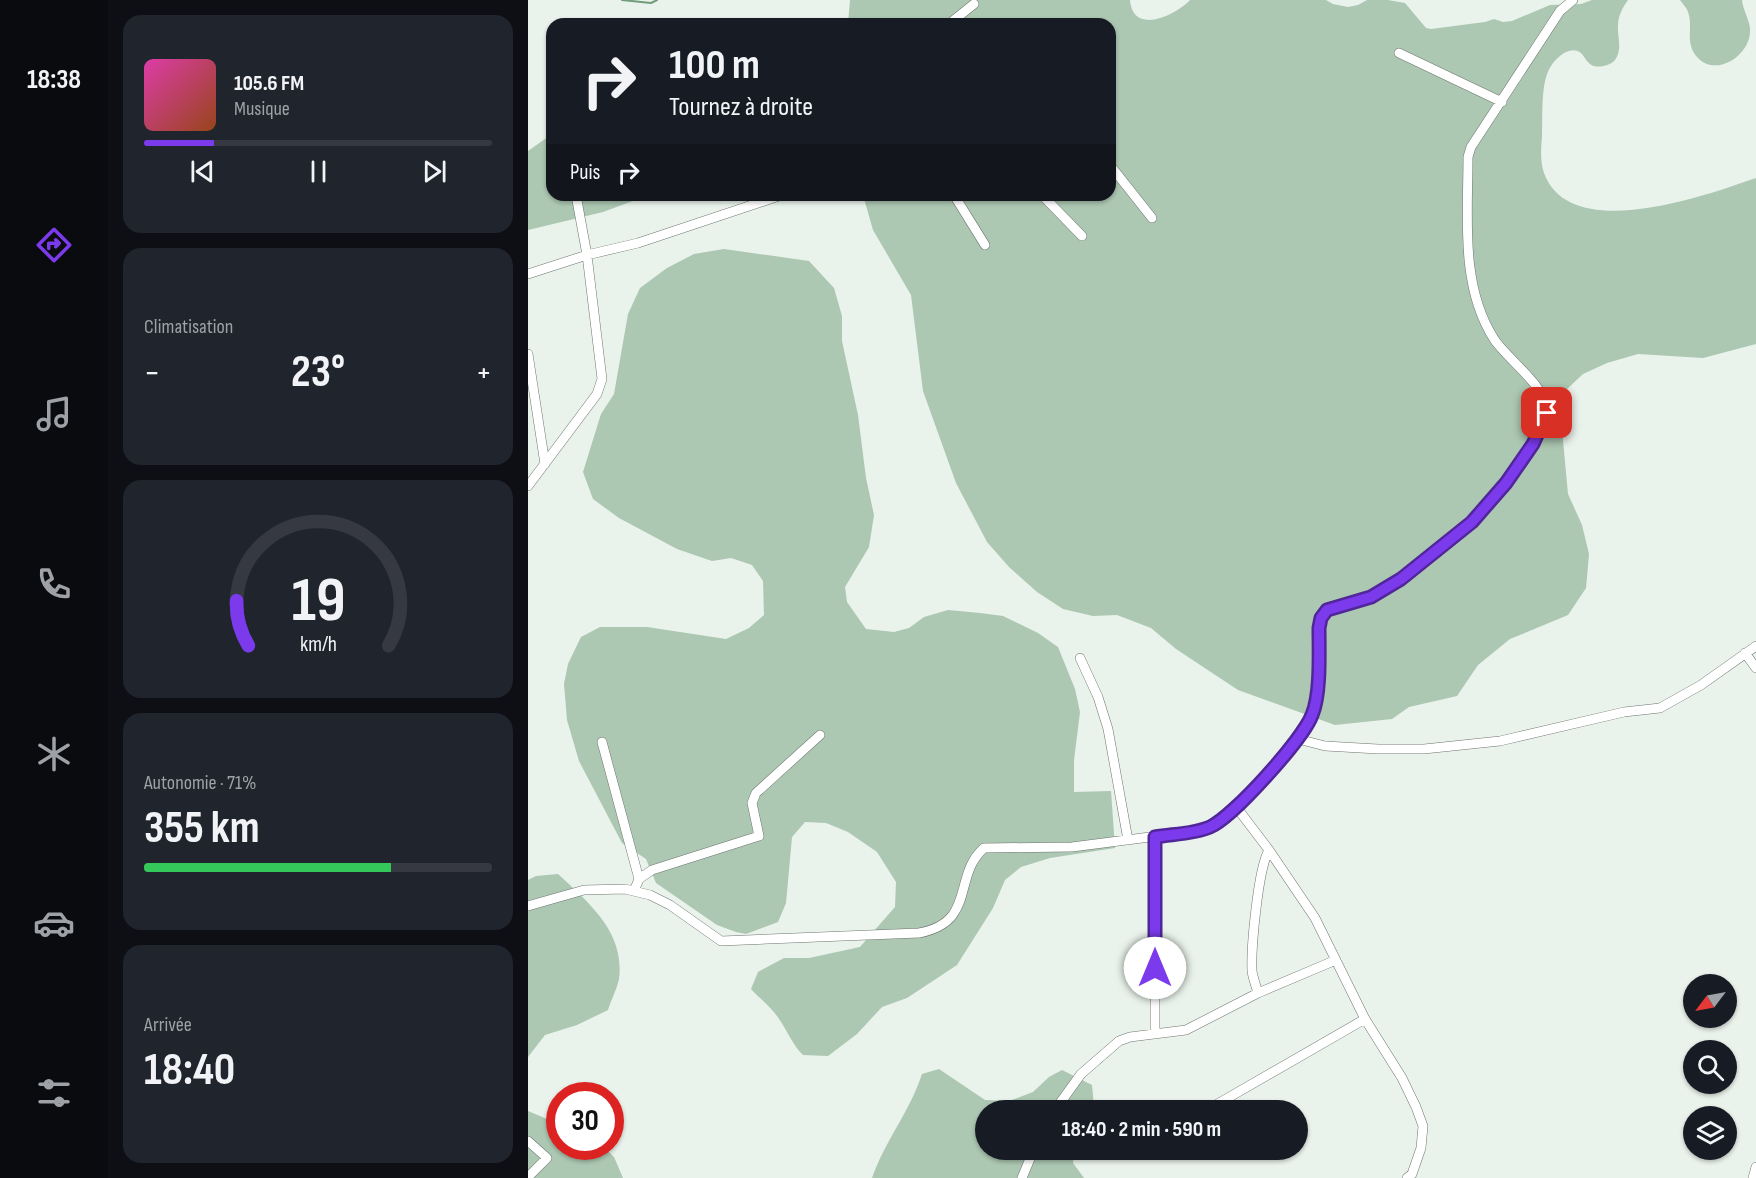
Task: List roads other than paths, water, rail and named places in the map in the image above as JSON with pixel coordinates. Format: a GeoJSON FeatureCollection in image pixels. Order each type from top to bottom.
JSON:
{"type":"FeatureCollection","features":[{"type":"Feature","properties":{"kind":"street"},"geometry":{"type":"LineString","coordinates":[[528,906],[584,890],[625,889],[670,905],[721,941],[919,933],[944,923],[956,913],[971,865],[975,856],[984,849],[1072,847],[1155,837],[1208,828],[1237,808],[1298,739],[1313,714],[1317,688],[1321,618],[1327,610],[1371,597],[1401,579],[1472,522],[1506,483],[1533,444],[1547,413],[1546,401],[1525,372],[1506,355],[1493,338],[1478,308],[1471,283],[1468,157],[1472,147],[1560,11],[1573,0]]}},
{"type":"Feature","properties":{"kind":"street"},"geometry":{"type":"LineString","coordinates":[[957,18],[975,4]]}},
{"type":"Feature","properties":{"kind":"street"},"geometry":{"type":"LineString","coordinates":[[1399,53],[1502,102]]}},
{"type":"Feature","properties":{"kind":"street"},"geometry":{"type":"LineString","coordinates":[[1116,173],[1152,218]]}},
{"type":"Feature","properties":{"kind":"street"},"geometry":{"type":"LineString","coordinates":[[528,486],[597,394],[602,379],[587,255],[577,201]]}},
{"type":"Feature","properties":{"kind":"street"},"geometry":{"type":"LineString","coordinates":[[528,274],[587,255],[638,243],[764,201]]}},
{"type":"Feature","properties":{"kind":"street"},"geometry":{"type":"LineString","coordinates":[[958,201],[985,245]]}},
{"type":"Feature","properties":{"kind":"street"},"geometry":{"type":"LineString","coordinates":[[1048,201],[1082,236]]}},
{"type":"Feature","properties":{"kind":"street"},"geometry":{"type":"LineString","coordinates":[[528,354],[545,464]]}},
{"type":"Feature","properties":{"kind":"street"},"geometry":{"type":"LineString","coordinates":[[1298,739],[1325,746],[1378,749],[1424,748],[1500,741],[1624,712],[1660,708],[1701,685],[1756,646]]}},
{"type":"Feature","properties":{"kind":"street"},"geometry":{"type":"LineString","coordinates":[[1745,653],[1756,668]]}},
{"type":"Feature","properties":{"kind":"street"},"geometry":{"type":"LineString","coordinates":[[1080,658],[1098,697],[1108,729],[1128,840]]}},
{"type":"Feature","properties":{"kind":"street"},"geometry":{"type":"LineString","coordinates":[[634,891],[639,879],[652,870],[759,836],[752,803],[756,793],[820,735]]}},
{"type":"Feature","properties":{"kind":"street"},"geometry":{"type":"LineString","coordinates":[[602,742],[639,879]]}},
{"type":"Feature","properties":{"kind":"street"},"geometry":{"type":"LineString","coordinates":[[1237,808],[1269,850],[1315,918],[1365,1019],[1402,1078],[1423,1126],[1421,1148],[1412,1174],[1407,1178]]}},
{"type":"Feature","properties":{"kind":"street"},"geometry":{"type":"LineString","coordinates":[[1155,837],[1155,1034]]}},
{"type":"Feature","properties":{"kind":"street"},"geometry":{"type":"LineString","coordinates":[[1258,993],[1252,973],[1252,946],[1263,865],[1269,850]]}},
{"type":"Feature","properties":{"kind":"street"},"geometry":{"type":"LineString","coordinates":[[1061,1100],[1081,1074],[1119,1041],[1130,1037],[1186,1030],[1258,993],[1336,960]]}},
{"type":"Feature","properties":{"kind":"street"},"geometry":{"type":"LineString","coordinates":[[1224,1100],[1365,1019]]}},
{"type":"Feature","properties":{"kind":"street"},"geometry":{"type":"LineString","coordinates":[[528,1141],[547,1158],[528,1177]]}},
{"type":"Feature","properties":{"kind":"street"},"geometry":{"type":"LineString","coordinates":[[1022,1178],[1029,1160]]}},
{"type":"Feature","properties":{"kind":"street"},"geometry":{"type":"LineString","coordinates":[[1753,1178],[1756,1167]]}},
{"type":"Feature","properties":{"kind":"waterway"},"geometry":{"type":"LineString","coordinates":[[622,0],[651,3],[657,0]]}}]}
